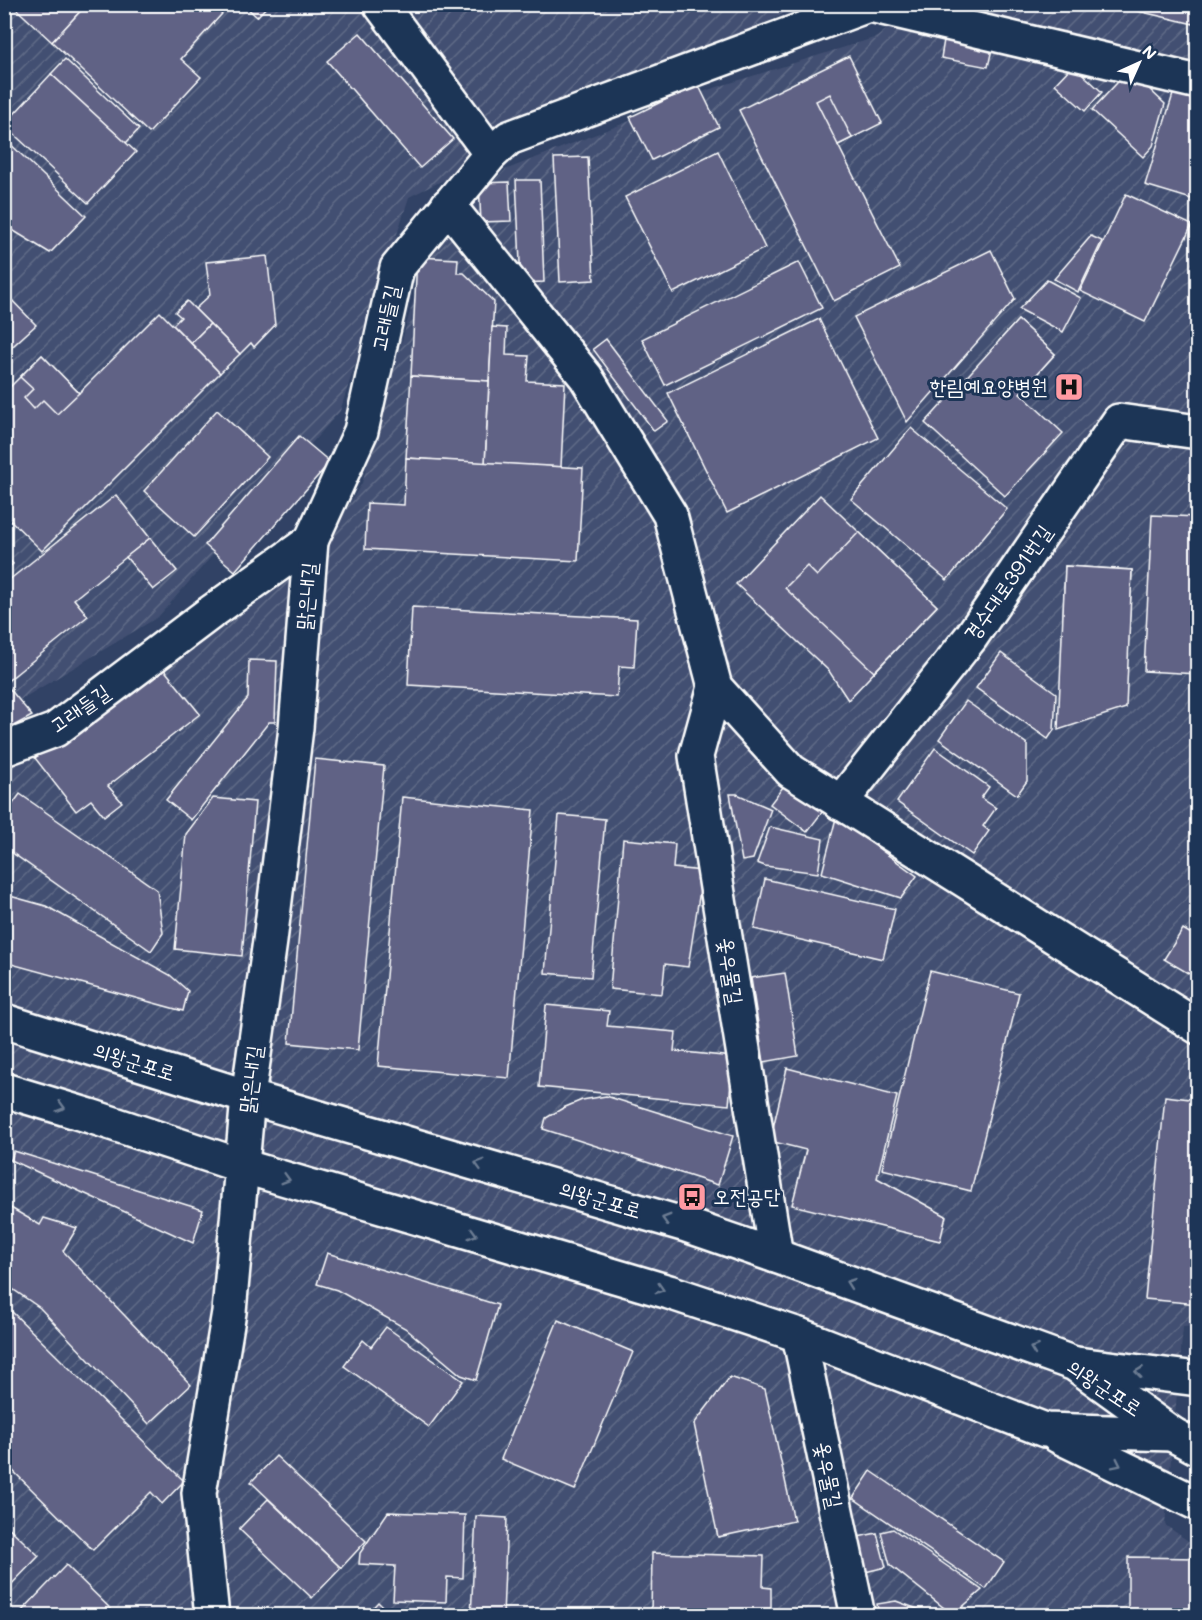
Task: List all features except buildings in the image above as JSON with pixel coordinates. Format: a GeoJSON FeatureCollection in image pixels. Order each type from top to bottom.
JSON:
{"type":"FeatureCollection","features":[{"type":"Feature","properties":{"kind":"street"},"geometry":{"type":"LineString","coordinates":[[380,4],[491,154]]}},
{"type":"Feature","properties":{"kind":"street"},"geometry":{"type":"LineString","coordinates":[[871,4],[1197,82]]}},
{"type":"Feature","properties":{"kind":"street","name":"고래들길"},"geometry":{"type":"LineString","coordinates":[[4,750],[55,730],[210,613],[311,541],[361,431],[397,268],[491,154],[509,138],[871,4]]}},
{"type":"Feature","properties":{"kind":"street"},"geometry":{"type":"LineString","coordinates":[[448,205],[586,377],[670,515],[715,687],[791,771],[1197,1027]]}},
{"type":"Feature","properties":{"kind":"street","name":"경수대로391번길"},"geometry":{"type":"LineString","coordinates":[[840,803],[971,637],[1119,421],[1197,432]]}},
{"type":"Feature","properties":{"kind":"street","name":"맑은내길"},"geometry":{"type":"LineString","coordinates":[[212,1616],[199,1494],[229,1312],[248,1097],[296,728],[311,541]]}},
{"type":"Feature","properties":{"kind":"street","name":"옻우물길"},"geometry":{"type":"LineString","coordinates":[[715,687],[696,756],[776,1256]]}},
{"type":"Feature","properties":{"kind":"street","name":"의왕군포로"},"geometry":{"type":"LineString","coordinates":[[4,1021],[248,1097],[686,1225],[776,1256],[1075,1364],[1185,1441]]}},
{"type":"Feature","properties":{"kind":"street","name":"의왕군포로"},"geometry":{"type":"LineString","coordinates":[[4,1090],[242,1166],[658,1289],[799,1335],[1045,1430],[1185,1441]]}},
{"type":"Feature","properties":{"kind":"street","name":"옻우물길"},"geometry":{"type":"LineString","coordinates":[[799,1335],[858,1616]]}},
{"type":"Feature","properties":{"kind":"street"},"geometry":{"type":"LineString","coordinates":[[1075,1364],[1197,1379]]}},
{"type":"Feature","properties":{"kind":"street"},"geometry":{"type":"LineString","coordinates":[[1045,1430],[1197,1504]]}},
{"type":"Feature","properties":{"kind":"shaded area"},"geometry":{"type":"Polygon","coordinates":[[[4,5],[801,5],[409,197],[340,411],[158,617],[5,709],[4,5]]]}},
{"type":"Feature","properties":{"kind":"shaded area"},"geometry":{"type":"Polygon","coordinates":[[[917,5],[1197,5],[1198,1326],[1183,1327],[1165,1525],[1197,1547],[1197,1615],[5,1615],[4,766],[325,545],[362,483],[428,248],[505,170],[711,89],[877,37],[917,5]]]}},
{"type":"Feature","properties":{"kind":"place","name":"한림예요양병원"},"geometry":{"type":"Point","coordinates":[1069,387]}},
{"type":"Feature","properties":{"kind":"place","name":"오전공단"},"geometry":{"type":"Point","coordinates":[692,1197]}}]}
